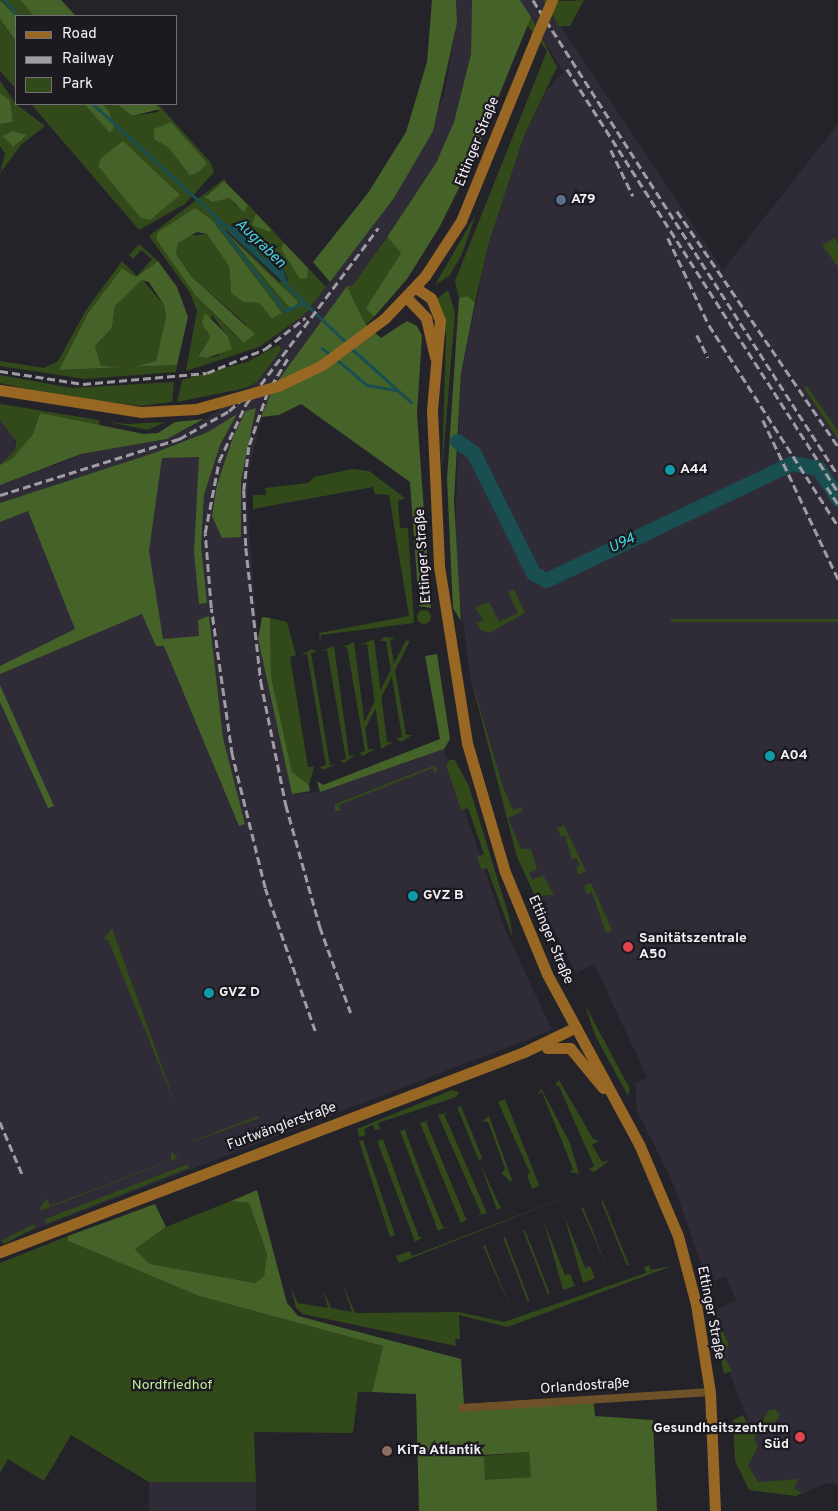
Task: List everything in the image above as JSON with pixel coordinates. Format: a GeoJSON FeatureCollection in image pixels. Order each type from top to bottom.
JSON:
{"type":"FeatureCollection","features":[{"type":"Feature","properties":{"kind":"main road","name":"Ettinger Straße"},"geometry":{"type":"LineString","coordinates":[[435,358],[426,318],[407,298],[446,246],[474,194],[552,0]]}},
{"type":"Feature","properties":{"kind":"main road","name":"Ettinger Straße"},"geometry":{"type":"LineString","coordinates":[[416,288],[431,298],[438,311],[440,338],[435,358],[432,448],[439,566],[460,717],[505,872],[574,1028],[639,1144],[678,1236],[696,1304],[710,1392],[715,1511]]}},
{"type":"Feature","properties":{"kind":"main road"},"geometry":{"type":"LineString","coordinates":[[0,390],[141,412],[206,407],[278,386],[322,365],[385,318],[407,298]]}},
{"type":"Feature","properties":{"kind":"main road","name":"Furtwänglerstraße"},"geometry":{"type":"LineString","coordinates":[[0,1252],[524,1052],[574,1028]]}},
{"type":"Feature","properties":{"kind":"main road"},"geometry":{"type":"LineString","coordinates":[[524,1052],[561,1044],[570,1048],[613,1098]]}},
{"type":"Feature","properties":{"kind":"street","name":"Orlandostraße"},"geometry":{"type":"LineString","coordinates":[[462,1408],[710,1392]]}},
{"type":"Feature","properties":{"kind":"shaded area"},"geometry":{"type":"Polygon","coordinates":[[[456,0],[472,0],[471,54],[454,122],[436,163],[353,286],[347,286],[274,386],[261,417],[248,476],[247,504],[258,639],[292,794],[320,792],[444,749],[504,927],[552,1030],[0,1243],[0,420],[14,433],[15,450],[54,466],[81,454],[167,439],[202,422],[257,382],[282,349],[276,336],[304,315],[394,198],[444,95],[457,23],[456,0]],[[246,412],[231,441],[246,447],[249,434],[246,412]]]}},
{"type":"Feature","properties":{"kind":"shaded area"},"geometry":{"type":"Polygon","coordinates":[[[520,0],[543,0],[723,270],[838,124],[838,1485],[826,1483],[796,1496],[749,1490],[735,1461],[734,1441],[749,1424],[723,1355],[714,1311],[736,1300],[726,1277],[708,1284],[673,1183],[637,1111],[635,1083],[647,1077],[594,964],[576,973],[517,857],[470,675],[454,557],[461,373],[489,242],[524,136],[547,90],[563,72],[520,0]]]}},
{"type":"Feature","properties":{"kind":"shaded area"},"geometry":{"type":"Polygon","coordinates":[[[149,1482],[256,1482],[256,1511],[149,1511],[149,1482]]]}},
{"type":"Feature","properties":{"kind":"green space"},"geometry":{"type":"Polygon","coordinates":[[[0,0],[15,15],[15,40],[0,19],[0,0]]]}},
{"type":"Feature","properties":{"kind":"green space"},"geometry":{"type":"Polygon","coordinates":[[[1,0],[20,0],[33,15],[15,15],[1,0]]]}},
{"type":"Feature","properties":{"kind":"green space"},"geometry":{"type":"Polygon","coordinates":[[[20,0],[61,0],[75,15],[33,15],[20,0]]]}},
{"type":"Feature","properties":{"kind":"green space"},"geometry":{"type":"Polygon","coordinates":[[[432,0],[456,0],[457,23],[433,131],[394,198],[330,282],[313,262],[368,193],[406,132],[427,62],[432,0]]]}},
{"type":"Feature","properties":{"kind":"green space"},"geometry":{"type":"Polygon","coordinates":[[[472,0],[520,0],[531,17],[471,164],[439,228],[407,279],[374,317],[366,308],[401,253],[387,237],[436,163],[454,122],[471,54],[472,0]]]}},
{"type":"Feature","properties":{"kind":"green space"},"geometry":{"type":"Polygon","coordinates":[[[543,0],[584,0],[570,26],[559,26],[543,0]]]}},
{"type":"Feature","properties":{"kind":"green space"},"geometry":{"type":"Polygon","coordinates":[[[531,17],[557,67],[524,136],[489,242],[475,302],[467,296],[459,298],[455,281],[547,51],[527,25],[531,17]]]}},
{"type":"Feature","properties":{"kind":"green space"},"geometry":{"type":"Polygon","coordinates":[[[0,19],[15,40],[15,88],[0,71],[0,19]]]}},
{"type":"Feature","properties":{"kind":"green space"},"geometry":{"type":"Polygon","coordinates":[[[0,81],[15,105],[45,126],[22,144],[0,173],[5,154],[0,146],[0,124],[13,122],[10,100],[0,93],[0,81]]]}},
{"type":"Feature","properties":{"kind":"green space"},"geometry":{"type":"Polygon","coordinates":[[[0,93],[10,100],[13,122],[0,124],[0,93]]]}},
{"type":"Feature","properties":{"kind":"green space"},"geometry":{"type":"Polygon","coordinates":[[[32,105],[85,105],[110,133],[114,128],[102,105],[118,105],[132,116],[158,112],[159,105],[211,163],[214,172],[185,204],[139,230],[32,105]],[[168,147],[190,176],[200,171],[168,147]]]}},
{"type":"Feature","properties":{"kind":"green space"},"geometry":{"type":"Polygon","coordinates":[[[85,105],[103,105],[109,111],[114,128],[110,133],[85,105]]]}},
{"type":"Feature","properties":{"kind":"green space"},"geometry":{"type":"Polygon","coordinates":[[[118,105],[156,105],[160,109],[132,116],[118,105]]]}},
{"type":"Feature","properties":{"kind":"green space"},"geometry":{"type":"Polygon","coordinates":[[[171,122],[207,163],[200,171],[190,176],[168,147],[154,139],[154,129],[171,122]]]}},
{"type":"Feature","properties":{"kind":"green space"},"geometry":{"type":"Polygon","coordinates":[[[13,131],[27,135],[13,147],[3,136],[13,131]]]}},
{"type":"Feature","properties":{"kind":"green space"},"geometry":{"type":"Polygon","coordinates":[[[123,141],[180,195],[150,220],[141,218],[98,166],[101,158],[123,141]]]}},
{"type":"Feature","properties":{"kind":"green space"},"geometry":{"type":"Polygon","coordinates":[[[224,179],[228,183],[224,181],[206,195],[208,200],[229,198],[236,206],[248,205],[234,189],[326,287],[304,315],[259,347],[186,371],[197,311],[190,293],[149,236],[224,179]],[[212,220],[156,239],[195,295],[237,337],[247,325],[191,276],[176,254],[177,243],[187,236],[207,234],[219,248],[229,266],[231,293],[243,302],[259,303],[272,319],[281,313],[212,220]],[[230,226],[229,232],[279,282],[288,280],[282,266],[261,256],[253,241],[239,227],[230,226]],[[226,230],[224,233],[280,291],[290,308],[295,308],[297,302],[226,230]],[[284,243],[297,270],[300,278],[308,268],[284,243]],[[212,315],[206,332],[210,338],[198,355],[207,358],[219,356],[227,335],[212,315]]]}},
{"type":"Feature","properties":{"kind":"green space"},"geometry":{"type":"Polygon","coordinates":[[[224,181],[248,205],[244,212],[229,198],[212,202],[205,197],[224,181]]]}},
{"type":"Feature","properties":{"kind":"green space"},"geometry":{"type":"Polygon","coordinates":[[[195,208],[212,220],[282,313],[272,319],[259,303],[243,302],[231,293],[229,266],[207,234],[197,232],[178,243],[176,254],[191,276],[255,334],[244,343],[195,295],[156,239],[158,232],[195,208]]]}},
{"type":"Feature","properties":{"kind":"green space"},"geometry":{"type":"Polygon","coordinates":[[[256,214],[271,229],[270,232],[252,225],[256,214]]]}},
{"type":"Feature","properties":{"kind":"green space"},"geometry":{"type":"Polygon","coordinates":[[[476,214],[462,254],[450,275],[435,285],[476,214]]]}},
{"type":"Feature","properties":{"kind":"green space"},"geometry":{"type":"Polygon","coordinates":[[[223,229],[298,302],[295,308],[290,308],[223,229]]]}},
{"type":"Feature","properties":{"kind":"green space"},"geometry":{"type":"Polygon","coordinates":[[[387,237],[401,253],[367,308],[374,317],[366,325],[347,286],[353,285],[387,237]]]}},
{"type":"Feature","properties":{"kind":"green space"},"geometry":{"type":"Polygon","coordinates":[[[835,238],[838,244],[838,267],[822,245],[835,238]]]}},
{"type":"Feature","properties":{"kind":"green space"},"geometry":{"type":"Polygon","coordinates":[[[284,243],[308,268],[307,278],[300,279],[281,249],[284,243]]]}},
{"type":"Feature","properties":{"kind":"green space"},"geometry":{"type":"Polygon","coordinates":[[[139,244],[158,261],[136,277],[122,268],[88,313],[59,370],[177,365],[176,372],[85,379],[0,366],[0,361],[44,368],[58,361],[86,310],[122,261],[137,276],[152,259],[141,250],[133,259],[129,255],[139,244]]]}},
{"type":"Feature","properties":{"kind":"green space"},"geometry":{"type":"Polygon","coordinates":[[[158,261],[177,287],[188,317],[177,365],[134,367],[156,361],[166,317],[164,305],[149,282],[142,280],[115,306],[112,328],[95,346],[101,366],[131,367],[59,370],[88,313],[122,268],[136,277],[158,261]]]}},
{"type":"Feature","properties":{"kind":"green space"},"geometry":{"type":"Polygon","coordinates":[[[142,279],[164,305],[166,317],[156,361],[133,367],[101,366],[95,346],[112,328],[115,306],[142,279]]]}},
{"type":"Feature","properties":{"kind":"green space"},"geometry":{"type":"Polygon","coordinates":[[[347,286],[366,325],[381,338],[407,321],[417,326],[422,336],[417,414],[431,608],[419,606],[410,482],[301,404],[279,415],[261,417],[274,386],[347,286]]]}},
{"type":"Feature","properties":{"kind":"green space"},"geometry":{"type":"Polygon","coordinates":[[[448,290],[455,312],[442,472],[446,334],[437,299],[448,290]]]}},
{"type":"Feature","properties":{"kind":"green space"},"geometry":{"type":"Polygon","coordinates":[[[467,296],[475,302],[461,373],[454,501],[461,621],[453,608],[447,479],[459,298],[467,296]]]}},
{"type":"Feature","properties":{"kind":"green space"},"geometry":{"type":"Polygon","coordinates":[[[205,313],[227,335],[232,349],[207,358],[198,356],[210,338],[202,322],[205,313]]]}},
{"type":"Feature","properties":{"kind":"green space"},"geometry":{"type":"Polygon","coordinates":[[[278,345],[282,349],[257,382],[246,388],[177,402],[182,380],[247,362],[278,345]]]}},
{"type":"Feature","properties":{"kind":"green space"},"geometry":{"type":"Polygon","coordinates":[[[0,375],[72,388],[174,382],[172,402],[141,406],[56,396],[0,383],[0,375]]]}},
{"type":"Feature","properties":{"kind":"green space"},"geometry":{"type":"Polygon","coordinates":[[[807,386],[838,431],[838,439],[804,388],[807,386]]]}},
{"type":"Feature","properties":{"kind":"green space"},"geometry":{"type":"Polygon","coordinates":[[[0,404],[99,420],[100,427],[40,413],[33,434],[12,460],[0,465],[15,450],[16,441],[0,420],[0,404]]]}},
{"type":"Feature","properties":{"kind":"green space"},"geometry":{"type":"Polygon","coordinates":[[[256,408],[241,480],[241,537],[222,538],[212,516],[217,485],[234,434],[246,411],[256,408]]]}},
{"type":"Feature","properties":{"kind":"green space"},"geometry":{"type":"Polygon","coordinates":[[[40,413],[144,434],[158,433],[175,422],[204,419],[167,439],[81,454],[0,485],[0,465],[12,459],[33,434],[40,413]]]}},
{"type":"Feature","properties":{"kind":"green space"},"geometry":{"type":"Polygon","coordinates":[[[237,414],[220,445],[204,495],[201,546],[207,603],[199,604],[194,552],[199,457],[162,458],[149,551],[163,639],[199,636],[198,620],[209,616],[223,738],[245,824],[239,826],[164,646],[156,646],[142,614],[0,674],[0,666],[75,629],[28,511],[0,522],[0,503],[154,453],[208,432],[237,414]]]}},
{"type":"Feature","properties":{"kind":"green space"},"geometry":{"type":"Polygon","coordinates":[[[108,422],[127,424],[165,422],[148,430],[108,422]]]}},
{"type":"Feature","properties":{"kind":"green space"},"geometry":{"type":"Polygon","coordinates":[[[353,469],[369,471],[405,498],[398,501],[400,528],[408,528],[414,623],[321,635],[320,642],[319,633],[409,616],[389,495],[375,494],[373,487],[253,509],[253,495],[266,495],[265,488],[308,483],[314,477],[353,469]]]}},
{"type":"Feature","properties":{"kind":"green space"},"geometry":{"type":"Polygon","coordinates":[[[514,589],[525,613],[489,633],[481,630],[476,623],[483,620],[475,608],[489,602],[499,622],[518,613],[508,592],[514,589]]]}},
{"type":"Feature","properties":{"kind":"green space"},"geometry":{"type":"Polygon","coordinates":[[[421,610],[427,610],[431,617],[427,624],[421,624],[417,620],[417,614],[421,610]]]}},
{"type":"Feature","properties":{"kind":"green space"},"geometry":{"type":"Polygon","coordinates":[[[262,617],[270,618],[271,676],[292,772],[309,785],[310,791],[292,794],[258,639],[262,617]]]}},
{"type":"Feature","properties":{"kind":"green space"},"geometry":{"type":"Polygon","coordinates":[[[270,618],[287,622],[296,655],[290,657],[308,767],[314,767],[309,785],[292,772],[271,676],[270,618]]]}},
{"type":"Feature","properties":{"kind":"green space"},"geometry":{"type":"Polygon","coordinates":[[[671,619],[838,619],[838,622],[671,622],[671,619]]]}},
{"type":"Feature","properties":{"kind":"green space"},"geometry":{"type":"Polygon","coordinates":[[[384,637],[396,638],[390,640],[406,735],[412,735],[401,742],[396,739],[402,737],[386,641],[380,641],[384,637]]]}},
{"type":"Feature","properties":{"kind":"green space"},"geometry":{"type":"Polygon","coordinates":[[[374,639],[387,742],[393,742],[381,749],[367,644],[360,645],[374,639]]]}},
{"type":"Feature","properties":{"kind":"green space"},"geometry":{"type":"Polygon","coordinates":[[[406,640],[410,642],[366,728],[362,726],[406,640]]]}},
{"type":"Feature","properties":{"kind":"green space"},"geometry":{"type":"Polygon","coordinates":[[[354,642],[368,749],[375,749],[363,756],[359,753],[365,751],[347,647],[341,648],[354,642]]]}},
{"type":"Feature","properties":{"kind":"green space"},"geometry":{"type":"Polygon","coordinates":[[[334,646],[349,756],[355,755],[344,763],[340,760],[346,759],[327,650],[321,651],[334,646]]]}},
{"type":"Feature","properties":{"kind":"green space"},"geometry":{"type":"Polygon","coordinates":[[[312,649],[317,652],[311,653],[330,765],[336,764],[323,770],[320,767],[326,765],[307,654],[301,655],[312,649]]]}},
{"type":"Feature","properties":{"kind":"green space"},"geometry":{"type":"Polygon","coordinates":[[[437,654],[450,739],[444,749],[320,792],[317,781],[323,785],[440,739],[425,656],[437,654]]]}},
{"type":"Feature","properties":{"kind":"green space"},"geometry":{"type":"Polygon","coordinates":[[[470,675],[504,790],[513,810],[521,807],[523,811],[508,818],[521,849],[531,849],[537,869],[529,873],[532,880],[543,875],[554,895],[535,896],[517,857],[470,675]]]}},
{"type":"Feature","properties":{"kind":"green space"},"geometry":{"type":"Polygon","coordinates":[[[0,685],[54,806],[48,808],[0,702],[0,685]]]}},
{"type":"Feature","properties":{"kind":"green space"},"geometry":{"type":"Polygon","coordinates":[[[449,760],[455,760],[469,786],[510,920],[513,939],[487,868],[482,870],[477,857],[484,854],[468,808],[461,810],[446,765],[449,760]]]}},
{"type":"Feature","properties":{"kind":"green space"},"geometry":{"type":"Polygon","coordinates":[[[433,766],[438,770],[435,774],[433,768],[339,805],[341,811],[335,811],[335,804],[433,766]]]}},
{"type":"Feature","properties":{"kind":"green space"},"geometry":{"type":"Polygon","coordinates":[[[564,825],[586,871],[579,875],[576,868],[580,865],[576,858],[572,860],[565,835],[561,837],[557,828],[564,825]]]}},
{"type":"Feature","properties":{"kind":"green space"},"geometry":{"type":"Polygon","coordinates":[[[591,883],[612,930],[606,933],[592,892],[587,894],[584,886],[591,883]]]}},
{"type":"Feature","properties":{"kind":"green space"},"geometry":{"type":"Polygon","coordinates":[[[112,928],[178,1111],[108,940],[104,939],[112,928]]]}},
{"type":"Feature","properties":{"kind":"green space"},"geometry":{"type":"Polygon","coordinates":[[[585,1005],[630,1089],[628,1096],[595,1035],[585,1005]]]}},
{"type":"Feature","properties":{"kind":"green space"},"geometry":{"type":"Polygon","coordinates":[[[559,1080],[593,1139],[599,1141],[592,1145],[602,1162],[610,1160],[594,1172],[589,1169],[594,1166],[559,1086],[555,1085],[559,1080]]]}},
{"type":"Feature","properties":{"kind":"green space"},"geometry":{"type":"Polygon","coordinates":[[[541,1088],[570,1143],[579,1174],[570,1172],[573,1169],[542,1092],[538,1094],[541,1088]]]}},
{"type":"Feature","properties":{"kind":"green space"},"geometry":{"type":"Polygon","coordinates":[[[452,1090],[459,1092],[456,1097],[378,1123],[380,1129],[375,1130],[373,1125],[364,1129],[366,1135],[359,1137],[357,1129],[452,1090]]]}},
{"type":"Feature","properties":{"kind":"green space"},"geometry":{"type":"Polygon","coordinates":[[[505,1099],[539,1185],[532,1189],[527,1175],[530,1173],[498,1102],[505,1099]]]}},
{"type":"Feature","properties":{"kind":"green space"},"geometry":{"type":"Polygon","coordinates":[[[461,1106],[482,1159],[479,1160],[457,1107],[461,1106]]]}},
{"type":"Feature","properties":{"kind":"green space"},"geometry":{"type":"Polygon","coordinates":[[[448,1112],[444,1114],[487,1213],[478,1215],[481,1213],[438,1115],[448,1112]]]}},
{"type":"Feature","properties":{"kind":"green space"},"geometry":{"type":"Polygon","coordinates":[[[258,1116],[259,1118],[192,1142],[195,1140],[258,1116]]]}},
{"type":"Feature","properties":{"kind":"green space"},"geometry":{"type":"Polygon","coordinates":[[[489,1116],[512,1180],[511,1182],[502,1174],[505,1168],[488,1122],[482,1121],[489,1116]]]}},
{"type":"Feature","properties":{"kind":"green space"},"geometry":{"type":"Polygon","coordinates":[[[429,1120],[426,1122],[466,1219],[469,1218],[461,1223],[420,1123],[429,1120]]]}},
{"type":"Feature","properties":{"kind":"green space"},"geometry":{"type":"Polygon","coordinates":[[[409,1128],[405,1130],[421,1174],[443,1227],[446,1227],[438,1231],[400,1131],[409,1128]]]}},
{"type":"Feature","properties":{"kind":"green space"},"geometry":{"type":"Polygon","coordinates":[[[383,1139],[419,1237],[423,1237],[415,1242],[377,1141],[383,1139]]]}},
{"type":"Feature","properties":{"kind":"green space"},"geometry":{"type":"Polygon","coordinates":[[[363,1140],[395,1235],[390,1237],[359,1141],[363,1140]]]}},
{"type":"Feature","properties":{"kind":"green space"},"geometry":{"type":"Polygon","coordinates":[[[171,1151],[178,1158],[43,1210],[39,1209],[47,1198],[50,1206],[171,1160],[171,1151]]]}},
{"type":"Feature","properties":{"kind":"green space"},"geometry":{"type":"Polygon","coordinates":[[[188,1164],[189,1168],[46,1224],[45,1219],[188,1164]]]}},
{"type":"Feature","properties":{"kind":"green space"},"geometry":{"type":"Polygon","coordinates":[[[480,1164],[501,1208],[497,1210],[480,1164]]]}},
{"type":"Feature","properties":{"kind":"green space"},"geometry":{"type":"Polygon","coordinates":[[[587,1189],[399,1263],[396,1256],[410,1251],[412,1256],[587,1189]]]}},
{"type":"Feature","properties":{"kind":"green space"},"geometry":{"type":"Polygon","coordinates":[[[257,1190],[287,1303],[298,1316],[461,1359],[464,1404],[593,1396],[595,1416],[653,1420],[657,1511],[419,1511],[416,1394],[372,1392],[383,1346],[199,1296],[68,1241],[68,1236],[155,1204],[166,1227],[135,1249],[150,1264],[255,1283],[264,1276],[267,1254],[249,1203],[231,1201],[257,1190]],[[529,1452],[484,1455],[485,1480],[531,1477],[529,1452]]]}},
{"type":"Feature","properties":{"kind":"green space"},"geometry":{"type":"Polygon","coordinates":[[[231,1201],[249,1203],[267,1254],[264,1276],[255,1283],[150,1264],[135,1249],[166,1227],[231,1201]]]}},
{"type":"Feature","properties":{"kind":"green space"},"geometry":{"type":"Polygon","coordinates":[[[601,1201],[603,1201],[629,1265],[627,1266],[601,1201]]]}},
{"type":"Feature","properties":{"kind":"green space"},"geometry":{"type":"Polygon","coordinates":[[[583,1207],[609,1271],[581,1208],[583,1207]]]}},
{"type":"Feature","properties":{"kind":"green space"},"geometry":{"type":"Polygon","coordinates":[[[564,1215],[585,1268],[590,1266],[595,1278],[583,1283],[564,1215]]]}},
{"type":"Feature","properties":{"kind":"green space"},"geometry":{"type":"Polygon","coordinates":[[[544,1222],[565,1275],[570,1274],[575,1286],[563,1290],[544,1222]]]}},
{"type":"Feature","properties":{"kind":"green space"},"geometry":{"type":"Polygon","coordinates":[[[34,1224],[36,1228],[4,1244],[2,1240],[34,1224]]]}},
{"type":"Feature","properties":{"kind":"green space"},"geometry":{"type":"Polygon","coordinates":[[[523,1230],[525,1230],[550,1294],[548,1295],[523,1230]]]}},
{"type":"Feature","properties":{"kind":"green space","name":"Nordfriedhof"},"geometry":{"type":"Polygon","coordinates":[[[68,1236],[68,1241],[199,1296],[383,1346],[372,1392],[358,1392],[353,1433],[254,1432],[256,1482],[149,1482],[71,1435],[44,1481],[8,1459],[0,1473],[0,1263],[68,1236]]]}},
{"type":"Feature","properties":{"kind":"green space"},"geometry":{"type":"Polygon","coordinates":[[[505,1237],[530,1301],[528,1302],[503,1238],[505,1237]]]}},
{"type":"Feature","properties":{"kind":"green space"},"geometry":{"type":"Polygon","coordinates":[[[485,1245],[511,1309],[483,1246],[485,1245]]]}},
{"type":"Feature","properties":{"kind":"green space"},"geometry":{"type":"Polygon","coordinates":[[[649,1265],[651,1270],[672,1266],[507,1327],[459,1315],[460,1339],[455,1339],[456,1346],[303,1314],[296,1308],[291,1288],[298,1303],[328,1308],[323,1289],[331,1308],[352,1312],[342,1282],[355,1313],[459,1312],[504,1322],[646,1273],[644,1267],[649,1265]]]}},
{"type":"Feature","properties":{"kind":"green space"},"geometry":{"type":"Polygon","coordinates":[[[716,1318],[729,1344],[723,1355],[732,1371],[724,1374],[713,1319],[716,1318]]]}},
{"type":"Feature","properties":{"kind":"green space"},"geometry":{"type":"Polygon","coordinates":[[[775,1409],[780,1415],[774,1424],[765,1424],[754,1438],[758,1447],[748,1465],[758,1482],[798,1479],[794,1488],[802,1493],[796,1496],[749,1490],[735,1461],[733,1420],[743,1415],[749,1425],[759,1426],[769,1410],[775,1409]]]}},
{"type":"Feature","properties":{"kind":"green space"},"geometry":{"type":"Polygon","coordinates":[[[529,1452],[531,1477],[485,1481],[483,1456],[529,1452]]]}},
{"type":"Feature","properties":{"kind":"water"},"geometry":{"type":"Polygon","coordinates":[[[230,226],[245,230],[261,256],[282,266],[289,288],[229,232],[230,226]]]}},
{"type":"Feature","properties":{"kind":"waterway","name":"Augraben"},"geometry":{"type":"LineString","coordinates":[[5,0],[17,15]]}},
{"type":"Feature","properties":{"kind":"waterway","name":"Augraben"},"geometry":{"type":"LineString","coordinates":[[94,105],[230,229]]}},
{"type":"Feature","properties":{"kind":"waterway"},"geometry":{"type":"LineString","coordinates":[[216,221],[285,311],[303,303]]}},
{"type":"Feature","properties":{"kind":"waterway","name":"Augraben"},"geometry":{"type":"LineString","coordinates":[[287,286],[346,342]]}},
{"type":"Feature","properties":{"kind":"waterway"},"geometry":{"type":"LineString","coordinates":[[322,348],[331,355]]}},
{"type":"Feature","properties":{"kind":"waterway","name":"Augraben"},"geometry":{"type":"LineString","coordinates":[[351,348],[411,402]]}},
{"type":"Feature","properties":{"kind":"waterway"},"geometry":{"type":"LineString","coordinates":[[335,358],[367,385],[396,390]]}},
{"type":"Feature","properties":{"kind":"waterway","name":"Augraben"},"geometry":{"type":"LineString","coordinates":[[457,441],[465,445]]}},
{"type":"Feature","properties":{"kind":"waterway","name":"U94"},"geometry":{"type":"LineString","coordinates":[[457,441],[473,452],[533,573],[546,580],[792,463],[818,468],[838,499]]}},
{"type":"Feature","properties":{"kind":"railway"},"geometry":{"type":"LineString","coordinates":[[533,0],[838,475]]}},
{"type":"Feature","properties":{"kind":"railway"},"geometry":{"type":"LineString","coordinates":[[567,69],[838,492]]}},
{"type":"Feature","properties":{"kind":"railway"},"geometry":{"type":"LineString","coordinates":[[611,150],[633,196]]}},
{"type":"Feature","properties":{"kind":"railway"},"geometry":{"type":"LineString","coordinates":[[677,211],[838,446]]}},
{"type":"Feature","properties":{"kind":"railway"},"geometry":{"type":"LineString","coordinates":[[315,1031],[265,888],[232,755],[211,608],[205,533],[219,461],[246,404],[378,228]]}},
{"type":"Feature","properties":{"kind":"railway"},"geometry":{"type":"LineString","coordinates":[[668,238],[709,325],[838,526]]}},
{"type":"Feature","properties":{"kind":"railway"},"geometry":{"type":"LineString","coordinates":[[0,371],[83,384],[207,373],[265,349],[305,318]]}},
{"type":"Feature","properties":{"kind":"railway"},"geometry":{"type":"LineString","coordinates":[[697,335],[708,358]]}},
{"type":"Feature","properties":{"kind":"railway"},"geometry":{"type":"LineString","coordinates":[[288,359],[268,392],[249,447],[244,490],[246,548],[261,682],[286,805],[320,927],[351,1013]]}},
{"type":"Feature","properties":{"kind":"railway"},"geometry":{"type":"LineString","coordinates":[[0,495],[179,439],[229,411],[248,394]]}},
{"type":"Feature","properties":{"kind":"railway"},"geometry":{"type":"LineString","coordinates":[[763,420],[838,579]]}},
{"type":"Feature","properties":{"kind":"railway"},"geometry":{"type":"LineString","coordinates":[[827,487],[838,504]]}},
{"type":"Feature","properties":{"kind":"railway"},"geometry":{"type":"LineString","coordinates":[[0,1122],[23,1176]]}},
{"type":"Feature","properties":{"kind":"place","name":"A79"},"geometry":{"type":"Point","coordinates":[561,200]}},
{"type":"Feature","properties":{"kind":"place","name":"A44"},"geometry":{"type":"Point","coordinates":[670,470]}},
{"type":"Feature","properties":{"kind":"place","name":"A04"},"geometry":{"type":"Point","coordinates":[770,756]}},
{"type":"Feature","properties":{"kind":"place","name":"GVZ B"},"geometry":{"type":"Point","coordinates":[413,896]}},
{"type":"Feature","properties":{"kind":"place","name":"Sanitätszentrale A50"},"geometry":{"type":"Point","coordinates":[628,947]}},
{"type":"Feature","properties":{"kind":"place","name":"GVZ D"},"geometry":{"type":"Point","coordinates":[209,993]}},
{"type":"Feature","properties":{"kind":"place","name":"Gesundheitszentrum Süd"},"geometry":{"type":"Point","coordinates":[800,1437]}},
{"type":"Feature","properties":{"kind":"place","name":"KiTa Atlantik"},"geometry":{"type":"Point","coordinates":[387,1451]}}]}
